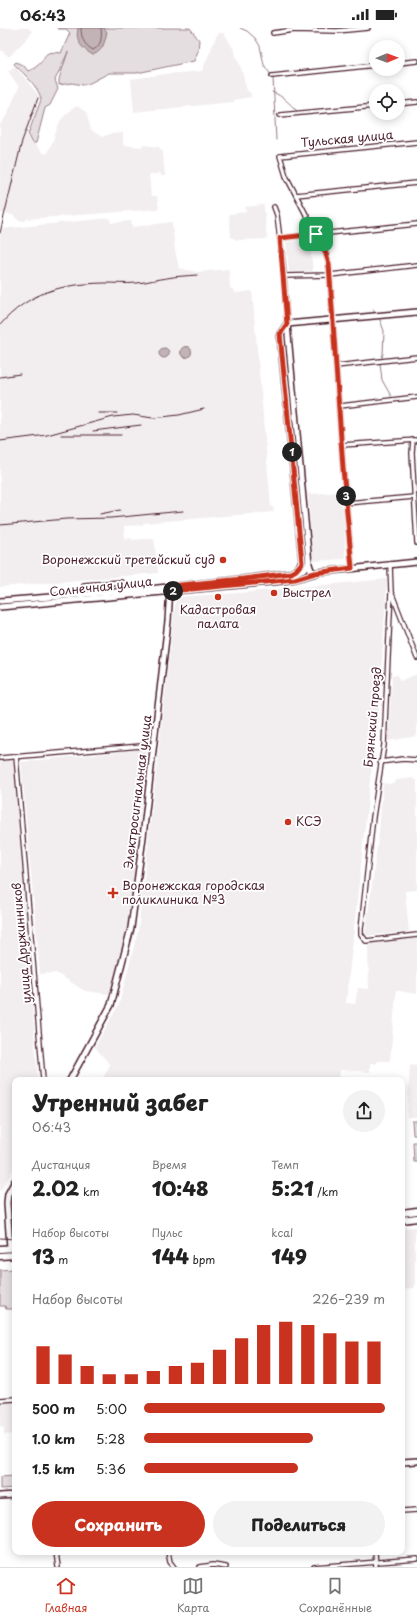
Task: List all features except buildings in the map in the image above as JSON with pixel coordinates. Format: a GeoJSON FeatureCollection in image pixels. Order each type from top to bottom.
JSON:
{"type":"FeatureCollection","features":[{"type":"Feature","properties":{"kind":"main road"},"geometry":{"type":"LineString","coordinates":[[405,1213],[417,1211]]}},
{"type":"Feature","properties":{"kind":"main road"},"geometry":{"type":"LineString","coordinates":[[405,1220],[417,1218]]}},
{"type":"Feature","properties":{"kind":"main road"},"geometry":{"type":"LineString","coordinates":[[0,1249],[12,1248]]}},
{"type":"Feature","properties":{"kind":"main road"},"geometry":{"type":"LineString","coordinates":[[0,1256],[12,1255]]}},
{"type":"Feature","properties":{"kind":"street"},"geometry":{"type":"LineString","coordinates":[[273,34],[294,30],[337,31],[368,28]]}},
{"type":"Feature","properties":{"kind":"street"},"geometry":{"type":"LineString","coordinates":[[405,62],[417,61]]}},
{"type":"Feature","properties":{"kind":"street"},"geometry":{"type":"LineString","coordinates":[[272,76],[369,66]]}},
{"type":"Feature","properties":{"kind":"street"},"geometry":{"type":"LineString","coordinates":[[405,103],[417,102]]}},
{"type":"Feature","properties":{"kind":"street"},"geometry":{"type":"LineString","coordinates":[[280,115],[369,107]]}},
{"type":"Feature","properties":{"kind":"street","name":"Тульская улица"},"geometry":{"type":"LineString","coordinates":[[296,195],[283,171],[280,156],[417,142]]}},
{"type":"Feature","properties":{"kind":"street"},"geometry":{"type":"LineString","coordinates":[[352,568],[332,320],[329,264],[325,251],[296,195],[417,183]]}},
{"type":"Feature","properties":{"kind":"street"},"geometry":{"type":"LineString","coordinates":[[274,207],[277,215],[284,276],[309,568],[315,573]]}},
{"type":"Feature","properties":{"kind":"street"},"geometry":{"type":"LineString","coordinates":[[280,238],[417,224]]}},
{"type":"Feature","properties":{"kind":"street"},"geometry":{"type":"LineString","coordinates":[[284,276],[330,275],[417,266]]}},
{"type":"Feature","properties":{"kind":"street"},"geometry":{"type":"LineString","coordinates":[[291,573],[299,567],[302,560],[283,352],[280,334],[287,324],[417,312]]}},
{"type":"Feature","properties":{"kind":"street"},"geometry":{"type":"LineString","coordinates":[[283,352],[291,362]]}},
{"type":"Feature","properties":{"kind":"street"},"geometry":{"type":"LineString","coordinates":[[336,366],[417,357]]}},
{"type":"Feature","properties":{"kind":"street"},"geometry":{"type":"LineString","coordinates":[[340,406],[417,397]]}},
{"type":"Feature","properties":{"kind":"street"},"geometry":{"type":"LineString","coordinates":[[342,445],[415,440],[412,453],[417,544]]}},
{"type":"Feature","properties":{"kind":"street"},"geometry":{"type":"LineString","coordinates":[[346,503],[414,497]]}},
{"type":"Feature","properties":{"kind":"street"},"geometry":{"type":"LineString","coordinates":[[291,573],[302,570],[307,566],[309,561]]}},
{"type":"Feature","properties":{"kind":"street","name":"Солнечная улица"},"geometry":{"type":"LineString","coordinates":[[0,607],[171,589],[295,579],[315,573],[417,562]]}},
{"type":"Feature","properties":{"kind":"street","name":"Брянский проезд"},"geometry":{"type":"LineString","coordinates":[[390,564],[384,745],[380,762],[360,929],[363,938],[366,940],[417,935]]}},
{"type":"Feature","properties":{"kind":"street","name":"Солнечная улица"},"geometry":{"type":"LineString","coordinates":[[0,601],[122,591],[171,589],[291,573]]}},
{"type":"Feature","properties":{"kind":"street"},"geometry":{"type":"LineString","coordinates":[[84,594],[84,585],[121,582],[122,591]]}},
{"type":"Feature","properties":{"kind":"street","name":"Электросигнальная улица"},"geometry":{"type":"LineString","coordinates":[[72,1077],[111,1005],[131,928],[154,744],[171,589]]}},
{"type":"Feature","properties":{"kind":"street"},"geometry":{"type":"LineString","coordinates":[[390,592],[417,658]]}},
{"type":"Feature","properties":{"kind":"street"},"geometry":{"type":"LineString","coordinates":[[0,758],[154,744]]}},
{"type":"Feature","properties":{"kind":"street","name":"улица Дружинников"},"geometry":{"type":"LineString","coordinates":[[16,756],[43,1077]]}},
{"type":"Feature","properties":{"kind":"street"},"geometry":{"type":"LineString","coordinates":[[380,762],[417,760]]}},
{"type":"Feature","properties":{"kind":"street"},"geometry":{"type":"LineString","coordinates":[[12,1187],[8,1194],[7,1203],[12,1248]]}},
{"type":"Feature","properties":{"kind":"street"},"geometry":{"type":"LineString","coordinates":[[0,1400],[12,1399]]}},
{"type":"Feature","properties":{"kind":"street"},"geometry":{"type":"LineString","coordinates":[[405,1462],[417,1461]]}},
{"type":"Feature","properties":{"kind":"street"},"geometry":{"type":"LineString","coordinates":[[0,1496],[12,1495]]}},
{"type":"Feature","properties":{"kind":"street"},"geometry":{"type":"LineString","coordinates":[[405,1512],[417,1510]]}},
{"type":"Feature","properties":{"kind":"street"},"geometry":{"type":"LineString","coordinates":[[56,1555],[58,1567]]}},
{"type":"Feature","properties":{"kind":"street"},"geometry":{"type":"LineString","coordinates":[[169,1555],[170,1562],[174,1567]]}},
{"type":"Feature","properties":{"kind":"street"},"geometry":{"type":"LineString","coordinates":[[375,1555],[376,1565]]}},
{"type":"Feature","properties":{"kind":"street"},"geometry":{"type":"LineString","coordinates":[[314,1567],[376,1565],[417,1559]]}},
{"type":"Feature","properties":{"kind":"street"},"geometry":{"type":"LineString","coordinates":[[200,1567],[213,1565],[226,1567]]}},
{"type":"Feature","properties":{"kind":"shaded area"},"geometry":{"type":"Polygon","coordinates":[[[0,28],[28,28],[32,31],[9,57],[0,49],[0,28]]]}},
{"type":"Feature","properties":{"kind":"shaded area"},"geometry":{"type":"Polygon","coordinates":[[[57,28],[190,28],[199,40],[198,51],[194,61],[137,73],[109,73],[83,85],[72,83],[59,85],[59,79],[68,52],[55,80],[58,89],[50,105],[45,108],[36,143],[33,143],[28,134],[41,100],[38,91],[14,64],[16,62],[24,66],[28,71],[40,63],[45,55],[54,52],[61,53],[70,33],[66,29],[57,28]]]}},
{"type":"Feature","properties":{"kind":"shaded area"},"geometry":{"type":"Polygon","coordinates":[[[219,33],[224,33],[233,48],[242,71],[247,91],[250,92],[251,97],[233,100],[233,102],[134,112],[131,79],[202,71],[219,33]]]}},
{"type":"Feature","properties":{"kind":"shaded area"},"geometry":{"type":"Polygon","coordinates":[[[15,66],[40,97],[26,135],[43,153],[46,154],[52,143],[60,121],[69,111],[77,106],[86,112],[91,130],[102,137],[110,134],[123,133],[123,145],[159,147],[163,152],[165,176],[161,176],[161,173],[149,175],[151,196],[157,196],[159,209],[26,219],[26,221],[18,220],[13,215],[4,213],[0,214],[0,125],[7,115],[19,87],[8,71],[15,66]]]}},
{"type":"Feature","properties":{"kind":"shaded area"},"geometry":{"type":"Polygon","coordinates":[[[263,205],[267,239],[237,240],[231,237],[229,214],[246,212],[245,207],[263,205]]]}},
{"type":"Feature","properties":{"kind":"shaded area"},"geometry":{"type":"Polygon","coordinates":[[[110,218],[111,223],[131,221],[132,227],[172,222],[175,250],[179,268],[197,272],[229,269],[230,288],[234,290],[235,293],[252,291],[271,507],[273,507],[274,512],[143,523],[143,525],[124,526],[125,539],[132,538],[132,540],[154,538],[158,573],[0,587],[0,229],[110,218]]]}},
{"type":"Feature","properties":{"kind":"shaded area"},"geometry":{"type":"Polygon","coordinates":[[[309,238],[313,271],[289,272],[286,242],[309,238]]]}},
{"type":"Feature","properties":{"kind":"shaded area"},"geometry":{"type":"Polygon","coordinates":[[[342,492],[345,529],[345,559],[313,561],[308,494],[342,492]]]}},
{"type":"Feature","properties":{"kind":"shaded area"},"geometry":{"type":"Polygon","coordinates":[[[387,579],[378,725],[370,780],[346,1003],[355,1004],[358,988],[369,989],[369,942],[417,938],[417,994],[395,991],[390,1061],[378,1061],[376,1064],[370,1063],[370,1072],[340,1070],[339,1077],[104,1077],[110,1065],[95,1047],[119,1004],[138,931],[176,597],[239,593],[387,579]]]}},
{"type":"Feature","properties":{"kind":"shaded area"},"geometry":{"type":"Polygon","coordinates":[[[417,674],[417,736],[388,741],[392,676],[398,675],[400,681],[417,674]]]}},
{"type":"Feature","properties":{"kind":"shaded area"},"geometry":{"type":"Polygon","coordinates":[[[147,749],[129,919],[122,949],[110,992],[108,994],[85,991],[56,973],[40,974],[21,762],[147,749]]]}},
{"type":"Feature","properties":{"kind":"shaded area"},"geometry":{"type":"Polygon","coordinates":[[[13,758],[38,1077],[12,1077],[12,1171],[0,1192],[0,760],[13,758]]]}},
{"type":"Feature","properties":{"kind":"shaded area"},"geometry":{"type":"Polygon","coordinates":[[[414,778],[414,780],[417,780],[417,890],[405,891],[409,932],[365,936],[379,832],[383,783],[389,784],[396,782],[396,780],[414,778]]]}},
{"type":"Feature","properties":{"kind":"shaded area"},"geometry":{"type":"Polygon","coordinates":[[[410,1065],[417,1066],[417,1117],[407,1117],[410,1065]]]}},
{"type":"Feature","properties":{"kind":"shaded area"},"geometry":{"type":"Polygon","coordinates":[[[412,1121],[417,1121],[417,1135],[413,1135],[412,1121]]]}},
{"type":"Feature","properties":{"kind":"shaded area"},"geometry":{"type":"Polygon","coordinates":[[[413,1142],[417,1142],[417,1162],[414,1162],[413,1142]]]}},
{"type":"Feature","properties":{"kind":"shaded area"},"geometry":{"type":"Polygon","coordinates":[[[415,1227],[415,1287],[405,1289],[405,1228],[415,1227]]]}},
{"type":"Feature","properties":{"kind":"shaded area"},"geometry":{"type":"Polygon","coordinates":[[[12,1269],[12,1309],[6,1309],[5,1306],[0,1306],[0,1270],[12,1269]]]}},
{"type":"Feature","properties":{"kind":"shaded area"},"geometry":{"type":"Polygon","coordinates":[[[12,1400],[12,1434],[4,1435],[4,1428],[0,1426],[0,1402],[12,1400]]]}},
{"type":"Feature","properties":{"kind":"shaded area"},"geometry":{"type":"Polygon","coordinates":[[[12,1476],[12,1488],[0,1489],[0,1477],[12,1476]]]}},
{"type":"Feature","properties":{"kind":"water"},"geometry":{"type":"Polygon","coordinates":[[[78,28],[104,28],[107,32],[103,46],[97,53],[93,55],[80,44],[77,33],[78,28]]]}},
{"type":"Feature","properties":{"kind":"water"},"geometry":{"type":"Polygon","coordinates":[[[184,347],[188,347],[190,348],[190,356],[184,357],[181,354],[181,350],[184,347]]]}},
{"type":"Feature","properties":{"kind":"water"},"geometry":{"type":"Polygon","coordinates":[[[162,348],[166,348],[168,349],[168,357],[162,358],[159,355],[159,351],[162,348]]]}},
{"type":"Feature","properties":{"kind":"waterway"},"geometry":{"type":"LineString","coordinates":[[240,28],[247,31],[255,38],[260,46],[264,65],[271,75]]}},
{"type":"Feature","properties":{"kind":"waterway"},"geometry":{"type":"LineString","coordinates":[[273,77],[276,140]]}},
{"type":"Feature","properties":{"kind":"waterway"},"geometry":{"type":"LineString","coordinates":[[272,92],[283,98],[297,111]]}},
{"type":"Feature","properties":{"kind":"waterway"},"geometry":{"type":"LineString","coordinates":[[373,309],[375,313]]}},
{"type":"Feature","properties":{"kind":"waterway"},"geometry":{"type":"LineString","coordinates":[[380,320],[384,331],[383,354],[381,360]]}},
{"type":"Feature","properties":{"kind":"waterway"},"geometry":{"type":"LineString","coordinates":[[380,363],[382,380],[391,396]]}},
{"type":"Feature","properties":{"kind":"railway"},"geometry":{"type":"LineString","coordinates":[[0,233],[22,141],[38,98]]}},
{"type":"Feature","properties":{"kind":"railway"},"geometry":{"type":"LineString","coordinates":[[0,325],[11,314],[34,297],[60,288],[88,284],[137,283],[197,275]]}},
{"type":"Feature","properties":{"kind":"railway"},"geometry":{"type":"LineString","coordinates":[[0,377],[20,374]]}},
{"type":"Feature","properties":{"kind":"railway"},"geometry":{"type":"LineString","coordinates":[[0,441],[47,435],[113,417],[133,415],[153,418],[179,415],[204,409]]}},
{"type":"Feature","properties":{"kind":"railway"},"geometry":{"type":"LineString","coordinates":[[98,413],[117,413]]}},
{"type":"Feature","properties":{"kind":"railway"},"geometry":{"type":"LineString","coordinates":[[93,431],[141,425]]}},
{"type":"Feature","properties":{"kind":"railway"},"geometry":{"type":"LineString","coordinates":[[61,435],[121,435]]}},
{"type":"Feature","properties":{"kind":"railway"},"geometry":{"type":"LineString","coordinates":[[100,514],[120,510]]}},
{"type":"Feature","properties":{"kind":"railway"},"geometry":{"type":"LineString","coordinates":[[0,525],[66,519],[111,518],[183,511]]}},
{"type":"Feature","properties":{"kind":"railway"},"geometry":{"type":"LineString","coordinates":[[0,1238],[12,1239]]}},
{"type":"Feature","properties":{"kind":"place","name":"Воронежский третейский суд"},"geometry":{"type":"Point","coordinates":[223,560]}},
{"type":"Feature","properties":{"kind":"place","name":"Выстрел"},"geometry":{"type":"Point","coordinates":[274,593]}},
{"type":"Feature","properties":{"kind":"place","name":"Кадастровая палата"},"geometry":{"type":"Point","coordinates":[218,597]}},
{"type":"Feature","properties":{"kind":"place","name":"КСЭ"},"geometry":{"type":"Point","coordinates":[288,822]}},
{"type":"Feature","properties":{"kind":"place","name":"Воронежская городская поликлиника №3"},"geometry":{"type":"Point","coordinates":[113,893]}},
{"type":"Feature","properties":{"kind":"route"},"geometry":{"type":"LineString","coordinates":[[316,234],[325,251],[329,264],[332,320],[340,406],[343,468],[352,568],[315,573],[295,579],[171,591],[170,586],[291,573],[302,563],[283,352],[280,334],[287,324],[280,238],[316,234]]}}]}
